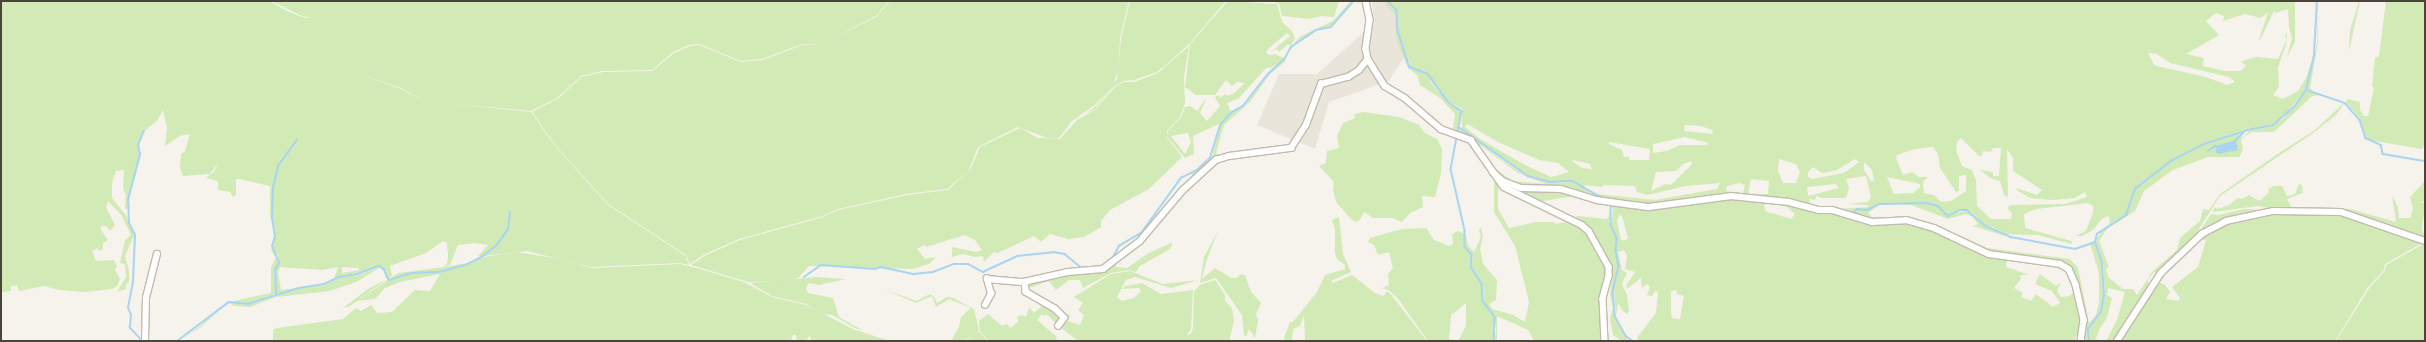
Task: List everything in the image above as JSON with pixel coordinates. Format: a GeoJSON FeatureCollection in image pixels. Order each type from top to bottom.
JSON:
{"type":"FeatureCollection","features":[{"type":"Feature","properties":{"kind":"street"},"geometry":{"type":"LineString","coordinates":[[1366,1],[1370,20],[1366,38],[1368,59],[1385,86],[1405,98],[1441,129],[1471,140],[1504,187],[1582,225],[1598,243],[1609,271],[1603,299],[1605,341]]}},
{"type":"Feature","properties":{"kind":"street"},"geometry":{"type":"LineString","coordinates":[[985,305],[991,294],[987,279],[1024,282],[1068,272],[1103,269],[1140,241],[1183,190],[1216,160],[1228,156],[1291,148],[1306,125],[1321,84],[1348,77],[1359,70],[1368,59]]}},
{"type":"Feature","properties":{"kind":"street"},"geometry":{"type":"LineString","coordinates":[[1493,172],[1503,181],[1521,188],[1562,189],[1597,200],[1649,207],[1731,196],[1789,202],[1808,208],[1836,211],[1879,223],[1906,220],[1934,228],[1989,254],[2060,264],[2069,270],[2076,285],[2084,320],[2081,341]]}},
{"type":"Feature","properties":{"kind":"street"},"geometry":{"type":"LineString","coordinates":[[2117,341],[2150,286],[2161,273],[2202,234],[2231,220],[2273,211],[2342,212],[2425,241]]}},
{"type":"Feature","properties":{"kind":"street"},"geometry":{"type":"LineString","coordinates":[[144,341],[146,298],[157,254]]}},
{"type":"Feature","properties":{"kind":"street"},"geometry":{"type":"LineString","coordinates":[[1024,282],[1026,292],[1055,309],[1064,318],[1058,326]]}},
{"type":"Feature","properties":{"kind":"shaded area"},"geometry":{"type":"Polygon","coordinates":[[[1372,1],[1405,1],[1397,29],[1404,57],[1389,81],[1329,102],[1315,149],[1257,125],[1279,74],[1317,74],[1374,23],[1372,1]]]}},
{"type":"Feature","properties":{"kind":"green space"},"geometry":{"type":"Polygon","coordinates":[[[1,1],[269,1],[302,17],[314,18],[302,16],[271,1],[889,1],[876,16],[822,44],[802,44],[762,59],[741,61],[699,44],[689,45],[673,52],[652,70],[602,71],[581,76],[557,98],[531,111],[445,103],[531,112],[556,147],[608,205],[686,256],[689,265],[680,263],[591,267],[527,251],[484,256],[496,246],[483,256],[478,256],[488,245],[475,243],[458,245],[450,265],[443,267],[447,264],[448,256],[447,243],[443,241],[426,253],[390,266],[392,275],[389,279],[380,266],[334,279],[338,267],[323,270],[280,267],[278,273],[281,290],[325,284],[276,294],[248,304],[224,303],[271,293],[271,267],[276,257],[271,251],[272,246],[273,251],[277,256],[278,263],[274,270],[276,286],[275,270],[279,263],[278,256],[273,247],[275,230],[273,218],[270,217],[270,186],[236,179],[236,195],[233,197],[230,192],[218,190],[218,181],[206,178],[214,172],[218,163],[210,174],[183,176],[180,168],[181,154],[185,151],[190,134],[180,136],[165,146],[167,128],[163,110],[157,121],[144,131],[137,145],[139,156],[128,198],[130,209],[125,209],[126,196],[123,187],[124,170],[116,171],[112,183],[112,198],[128,218],[134,235],[125,256],[129,271],[129,282],[126,284],[126,289],[117,292],[126,277],[125,264],[120,263],[125,240],[131,235],[122,216],[108,201],[106,207],[115,225],[110,231],[106,226],[101,226],[101,230],[108,240],[103,243],[103,249],[100,251],[97,248],[92,251],[96,261],[114,260],[117,266],[115,270],[120,279],[117,286],[112,289],[85,292],[59,290],[44,286],[19,291],[17,285],[11,286],[11,291],[1,292],[1,1]],[[357,73],[401,89],[426,102],[401,88],[357,73]],[[342,267],[342,273],[359,270],[359,268],[342,267]]]}},
{"type":"Feature","properties":{"kind":"green space"},"geometry":{"type":"Polygon","coordinates":[[[890,1],[1129,1],[1120,38],[1118,71],[1113,85],[1096,104],[1072,121],[1059,138],[1050,139],[1018,127],[978,147],[969,170],[947,189],[906,194],[838,209],[823,216],[739,239],[705,254],[690,264],[686,255],[608,204],[556,146],[532,112],[559,98],[581,77],[603,72],[652,71],[674,53],[690,46],[699,45],[741,62],[763,60],[802,45],[822,44],[876,17],[890,1]]]}},
{"type":"Feature","properties":{"kind":"green space"},"geometry":{"type":"Polygon","coordinates":[[[1130,1],[1226,1],[1189,44],[1166,65],[1157,72],[1134,80],[1123,81],[1111,89],[1095,109],[1086,114],[1097,105],[1117,79],[1121,38],[1130,1]]]}},
{"type":"Feature","properties":{"kind":"green space"},"geometry":{"type":"Polygon","coordinates":[[[1228,1],[1277,4],[1282,22],[1292,31],[1295,39],[1290,46],[1288,44],[1279,52],[1277,49],[1271,52],[1290,36],[1287,33],[1269,48],[1266,52],[1269,55],[1274,54],[1284,58],[1273,67],[1266,68],[1239,98],[1227,103],[1231,112],[1223,122],[1193,136],[1194,154],[1185,158],[1167,137],[1168,131],[1181,117],[1185,107],[1190,106],[1197,111],[1207,97],[1200,113],[1207,121],[1220,106],[1215,97],[1219,95],[1220,98],[1225,94],[1228,96],[1234,93],[1245,83],[1237,82],[1232,86],[1226,80],[1215,95],[1196,95],[1185,87],[1190,44],[1228,1]],[[1188,133],[1171,136],[1185,154],[1191,142],[1188,133]]]}},
{"type":"Feature","properties":{"kind":"green space"},"geometry":{"type":"Polygon","coordinates":[[[1273,1],[1339,1],[1334,17],[1321,16],[1310,19],[1282,16],[1279,4],[1273,1]]]}},
{"type":"Feature","properties":{"kind":"green space"},"geometry":{"type":"Polygon","coordinates":[[[1351,1],[1353,1],[1347,10],[1332,25],[1314,31],[1292,45],[1301,36],[1333,21],[1351,1]]]}},
{"type":"Feature","properties":{"kind":"green space"},"geometry":{"type":"Polygon","coordinates":[[[1382,1],[1396,11],[1397,31],[1410,67],[1429,76],[1431,83],[1448,102],[1461,111],[1456,134],[1452,133],[1455,114],[1440,98],[1420,85],[1417,75],[1408,68],[1396,40],[1395,15],[1382,1]]]}},
{"type":"Feature","properties":{"kind":"green space"},"geometry":{"type":"Polygon","coordinates":[[[1387,1],[2295,1],[2295,42],[2287,57],[2292,38],[2289,27],[2288,9],[2276,13],[2274,11],[2260,40],[2268,12],[2261,18],[2245,14],[2223,21],[2224,16],[2216,13],[2206,21],[2219,35],[2186,54],[2204,58],[2203,66],[2225,71],[2241,71],[2246,65],[2241,62],[2245,60],[2257,57],[2278,59],[2286,41],[2285,34],[2287,34],[2286,45],[2278,67],[2279,87],[2273,95],[2283,99],[2298,91],[2306,78],[2314,55],[2306,90],[2282,118],[2265,128],[2247,129],[2204,143],[2184,155],[2204,144],[2243,132],[2241,139],[2250,130],[2266,128],[2273,125],[2283,119],[2307,90],[2324,95],[2312,96],[2274,132],[2252,132],[2245,136],[2241,140],[2243,150],[2239,157],[2208,157],[2173,170],[2144,191],[2135,211],[2107,229],[2099,241],[2109,267],[2106,268],[2108,277],[2123,289],[2133,289],[2137,295],[2153,271],[2177,250],[2180,238],[2200,221],[2203,209],[2209,210],[2220,194],[2315,130],[2344,103],[2337,114],[2316,131],[2220,196],[2192,240],[2157,274],[2154,272],[2148,280],[2149,286],[2116,341],[2106,341],[2117,320],[2125,292],[2108,288],[2107,295],[2112,298],[2107,318],[2100,328],[2095,341],[2090,341],[2089,328],[2101,313],[2105,295],[2103,263],[2096,240],[2105,227],[2126,215],[2129,206],[2125,215],[2109,224],[2110,219],[2108,216],[2102,219],[2093,230],[2082,236],[2075,236],[2086,231],[2093,213],[2093,206],[2088,203],[2036,209],[2024,214],[2025,228],[2072,241],[2072,244],[2038,235],[2004,234],[1993,227],[1984,225],[1974,214],[1967,210],[1959,209],[1954,213],[1967,211],[1984,226],[2011,238],[1973,226],[1978,224],[1973,217],[1966,214],[1948,219],[1911,205],[1899,204],[1879,205],[1868,213],[1872,217],[1911,217],[1939,226],[1987,248],[2070,259],[2078,268],[2089,323],[2096,315],[2099,303],[2099,273],[2090,244],[2095,243],[2102,264],[2104,296],[2100,314],[2088,329],[2088,341],[2082,341],[2084,330],[2076,279],[2073,272],[2043,260],[1984,249],[1910,219],[1874,221],[1838,209],[1869,207],[1868,205],[1847,204],[1868,202],[1871,197],[1866,176],[1846,179],[1849,187],[1846,198],[1822,198],[1816,196],[1815,200],[1809,199],[1812,207],[1763,199],[1679,200],[1648,205],[1606,200],[1596,194],[1655,200],[1717,189],[1720,183],[1686,186],[1647,195],[1637,192],[1635,186],[1604,185],[1602,187],[1585,185],[1584,189],[1604,200],[1567,188],[1528,187],[1514,184],[1498,173],[1492,166],[1512,181],[1546,184],[1518,173],[1483,147],[1458,134],[1459,128],[1522,174],[1550,183],[1572,182],[1582,189],[1572,181],[1549,182],[1527,175],[1462,129],[1462,109],[1448,101],[1432,83],[1429,74],[1411,67],[1399,36],[1398,11],[1387,1]],[[2148,53],[2154,65],[2206,77],[2227,85],[2235,82],[2229,77],[2170,63],[2157,54],[2148,53]],[[1467,124],[1465,127],[1480,139],[1525,165],[1551,177],[1569,172],[1558,163],[1539,160],[1498,142],[1467,124]],[[1685,125],[1684,131],[1713,134],[1712,130],[1701,126],[1685,125]],[[1685,137],[1653,144],[1653,153],[1667,151],[1680,145],[1707,145],[1708,143],[1685,137]],[[1961,138],[1957,142],[1956,150],[1962,166],[1972,170],[1976,180],[1977,206],[1991,219],[2011,219],[2012,213],[2007,208],[2010,205],[2065,204],[2087,197],[2085,192],[2075,198],[2053,200],[2030,198],[2018,191],[2016,188],[2037,195],[2042,190],[2013,171],[2013,158],[2007,149],[2008,197],[2004,195],[2000,181],[1990,178],[1980,170],[1993,172],[1993,176],[1999,176],[2001,148],[1993,148],[1991,152],[1983,151],[1982,156],[1979,156],[1961,138]],[[1609,142],[1609,144],[1622,150],[1624,157],[1629,157],[1629,160],[1649,160],[1650,149],[1609,142]],[[1933,147],[1915,149],[1897,155],[1896,158],[1903,175],[1912,172],[1919,177],[1928,177],[1923,182],[1924,193],[1934,195],[1941,202],[1951,201],[1966,191],[1966,175],[1959,176],[1959,191],[1956,192],[1940,168],[1938,154],[1933,147]],[[1779,159],[1778,171],[1783,183],[1796,183],[1800,172],[1796,164],[1779,159]],[[1855,159],[1837,170],[1822,173],[1813,167],[1808,172],[1808,177],[1812,179],[1844,173],[1859,162],[1855,159]],[[1572,161],[1582,168],[1592,169],[1590,164],[1572,161]],[[1691,161],[1683,164],[1676,171],[1656,172],[1651,191],[1665,184],[1671,185],[1692,164],[1691,161]],[[1864,162],[1864,170],[1871,181],[1874,181],[1872,170],[1864,162]],[[1887,177],[1894,194],[1913,193],[1920,187],[1920,184],[1887,177]],[[1751,179],[1748,194],[1768,194],[1769,181],[1751,179]],[[1739,183],[1727,186],[1726,191],[1743,193],[1745,185],[1739,183]],[[1836,184],[1807,187],[1808,196],[1839,188],[1836,184]]]}},
{"type":"Feature","properties":{"kind":"green space"},"geometry":{"type":"Polygon","coordinates":[[[2318,1],[2318,42],[2310,88],[2313,91],[2307,89],[2317,43],[2318,1]]]}},
{"type":"Feature","properties":{"kind":"green space"},"geometry":{"type":"Polygon","coordinates":[[[2360,1],[2349,51],[2350,31],[2360,1]]]}},
{"type":"Feature","properties":{"kind":"green space"},"geometry":{"type":"Polygon","coordinates":[[[2386,1],[2425,1],[2425,144],[2422,149],[2369,140],[2363,131],[2360,119],[2346,102],[2347,99],[2360,102],[2360,110],[2364,116],[2368,116],[2374,88],[2372,86],[2375,58],[2379,56],[2386,1]]]}},
{"type":"Feature","properties":{"kind":"green space"},"geometry":{"type":"Polygon","coordinates":[[[1189,46],[1184,77],[1185,104],[1180,117],[1167,131],[1167,138],[1182,157],[1149,189],[1110,210],[1101,221],[1101,227],[1084,237],[1068,239],[1050,234],[1041,242],[1034,236],[998,253],[994,252],[984,262],[983,256],[975,257],[963,254],[952,257],[952,247],[976,252],[982,250],[975,240],[965,235],[926,247],[924,245],[917,249],[925,259],[936,257],[929,264],[912,269],[809,266],[798,278],[786,281],[748,282],[691,265],[706,255],[740,240],[823,217],[838,210],[907,195],[948,190],[971,168],[980,147],[1020,128],[1038,138],[1060,139],[1077,120],[1095,110],[1114,88],[1123,82],[1134,82],[1158,73],[1189,46]]]}},
{"type":"Feature","properties":{"kind":"green space"},"geometry":{"type":"Polygon","coordinates":[[[1364,53],[1361,66],[1349,74],[1321,82],[1320,79],[1339,76],[1355,68],[1364,53]]]}},
{"type":"Feature","properties":{"kind":"green space"},"geometry":{"type":"Polygon","coordinates":[[[1285,60],[1286,61],[1270,74],[1250,102],[1224,125],[1216,153],[1219,155],[1290,145],[1227,155],[1194,179],[1190,172],[1197,171],[1212,157],[1220,126],[1234,111],[1245,106],[1271,71],[1285,60]]]}},
{"type":"Feature","properties":{"kind":"green space"},"geometry":{"type":"Polygon","coordinates":[[[1363,112],[1399,117],[1419,125],[1425,133],[1437,139],[1442,149],[1441,173],[1435,197],[1422,196],[1423,207],[1410,213],[1402,222],[1393,218],[1373,218],[1364,212],[1360,220],[1355,222],[1336,202],[1333,190],[1334,182],[1319,166],[1326,163],[1327,151],[1339,148],[1337,136],[1343,123],[1355,118],[1354,114],[1363,112]]]}},
{"type":"Feature","properties":{"kind":"green space"},"geometry":{"type":"Polygon","coordinates":[[[1494,175],[1498,180],[1498,209],[1509,228],[1536,222],[1554,222],[1555,224],[1571,221],[1589,232],[1590,241],[1596,254],[1602,254],[1608,270],[1603,294],[1605,341],[1534,341],[1528,330],[1497,316],[1497,341],[1494,341],[1496,322],[1493,341],[1458,341],[1466,326],[1466,303],[1451,315],[1449,339],[1457,341],[1428,341],[1399,300],[1390,291],[1382,288],[1389,285],[1388,274],[1393,268],[1389,252],[1378,255],[1374,245],[1368,242],[1370,238],[1402,229],[1426,228],[1434,240],[1449,246],[1453,244],[1452,234],[1458,231],[1465,234],[1465,241],[1466,234],[1468,245],[1474,252],[1481,237],[1479,231],[1481,227],[1483,237],[1480,248],[1483,264],[1497,280],[1496,300],[1489,304],[1492,309],[1513,315],[1525,322],[1529,302],[1515,246],[1494,212],[1494,175]],[[1465,241],[1465,247],[1472,255],[1469,264],[1470,268],[1480,282],[1470,266],[1473,256],[1466,248],[1465,241]],[[1482,285],[1482,300],[1484,303],[1483,287],[1482,285]]]}},
{"type":"Feature","properties":{"kind":"green space"},"geometry":{"type":"Polygon","coordinates":[[[2425,181],[2425,200],[2422,202],[2425,204],[2422,229],[2425,239],[2356,214],[2339,211],[2273,209],[2258,206],[2213,212],[2215,207],[2217,209],[2229,205],[2238,198],[2242,199],[2249,195],[2259,201],[2269,193],[2268,189],[2274,186],[2282,186],[2287,196],[2295,194],[2299,184],[2302,185],[2303,193],[2287,199],[2291,207],[2350,209],[2396,222],[2392,196],[2398,207],[2399,218],[2410,218],[2413,209],[2410,197],[2425,181]]]}},
{"type":"Feature","properties":{"kind":"green space"},"geometry":{"type":"Polygon","coordinates":[[[1506,186],[1555,190],[1579,197],[1567,197],[1537,202],[1506,186]]]}},
{"type":"Feature","properties":{"kind":"green space"},"geometry":{"type":"Polygon","coordinates":[[[1732,197],[1832,210],[1863,221],[1906,221],[1923,225],[1983,252],[2020,258],[2019,262],[2007,260],[2006,267],[2029,275],[2020,275],[2021,279],[2014,288],[2023,293],[2021,297],[2031,301],[2036,294],[2053,307],[2060,303],[2052,291],[2035,284],[2040,274],[2056,286],[2061,282],[2057,291],[2061,297],[2069,296],[2074,292],[2075,294],[2082,320],[2081,335],[2076,336],[2075,341],[1638,341],[1637,338],[1656,313],[1658,293],[1656,290],[1652,296],[1647,295],[1650,287],[1647,284],[1642,288],[1641,278],[1628,288],[1626,286],[1635,272],[1625,269],[1627,256],[1624,250],[1618,252],[1622,270],[1627,273],[1622,284],[1627,295],[1629,311],[1627,314],[1622,310],[1618,303],[1616,316],[1614,288],[1619,265],[1616,252],[1617,238],[1611,224],[1613,210],[1610,202],[1648,207],[1732,197]],[[1770,203],[1764,205],[1765,211],[1791,219],[1795,214],[1787,207],[1770,203]],[[1619,215],[1617,221],[1621,240],[1626,240],[1628,238],[1622,216],[1619,215]],[[1676,290],[1671,291],[1672,318],[1680,319],[1684,296],[1677,294],[1676,290]]]}},
{"type":"Feature","properties":{"kind":"green space"},"geometry":{"type":"Polygon","coordinates":[[[2244,209],[2267,210],[2229,219],[2196,237],[2211,214],[2218,215],[2244,209]]]}},
{"type":"Feature","properties":{"kind":"green space"},"geometry":{"type":"Polygon","coordinates":[[[2275,212],[2341,214],[2424,242],[2385,264],[2384,270],[2368,287],[2335,341],[2119,341],[2157,281],[2165,285],[2170,292],[2166,299],[2179,301],[2180,298],[2172,287],[2198,267],[2206,240],[2197,240],[2223,224],[2275,212]]]}},
{"type":"Feature","properties":{"kind":"green space"},"geometry":{"type":"Polygon","coordinates":[[[1611,214],[1609,222],[1617,238],[1615,252],[1618,267],[1613,288],[1615,316],[1628,341],[1620,340],[1613,335],[1610,319],[1613,308],[1610,295],[1613,269],[1595,236],[1573,219],[1577,216],[1607,219],[1611,214]]]}},
{"type":"Feature","properties":{"kind":"green space"},"geometry":{"type":"Polygon","coordinates":[[[1339,217],[1343,254],[1351,272],[1331,281],[1333,283],[1352,275],[1375,293],[1384,296],[1386,292],[1389,292],[1427,341],[1305,341],[1304,315],[1300,326],[1293,329],[1292,341],[1286,341],[1284,338],[1290,322],[1293,322],[1317,292],[1325,275],[1345,269],[1345,265],[1338,260],[1335,254],[1335,229],[1332,220],[1339,217]]]}},
{"type":"Feature","properties":{"kind":"green space"},"geometry":{"type":"Polygon","coordinates":[[[1218,231],[1207,259],[1202,279],[1215,268],[1231,278],[1237,278],[1241,274],[1245,275],[1251,292],[1261,303],[1256,314],[1258,320],[1255,338],[1249,329],[1246,337],[1244,335],[1242,315],[1216,278],[1200,283],[1204,257],[1218,231]]]}},
{"type":"Feature","properties":{"kind":"green space"},"geometry":{"type":"Polygon","coordinates":[[[1173,242],[1170,249],[1140,266],[1136,272],[1129,270],[1111,273],[1083,288],[1080,280],[1069,280],[1056,290],[1049,281],[1026,289],[1026,284],[1068,273],[1088,272],[1115,262],[1116,267],[1127,268],[1147,254],[1173,242]]]}},
{"type":"Feature","properties":{"kind":"green space"},"geometry":{"type":"Polygon","coordinates":[[[2425,243],[2425,341],[2336,341],[2370,287],[2385,271],[2386,265],[2425,243]]]}},
{"type":"Feature","properties":{"kind":"green space"},"geometry":{"type":"Polygon","coordinates":[[[517,252],[560,259],[592,268],[680,264],[744,282],[772,297],[806,305],[855,330],[890,341],[811,341],[810,335],[806,341],[797,341],[796,335],[793,335],[791,341],[273,341],[273,330],[277,328],[343,319],[356,308],[361,311],[371,305],[377,313],[392,312],[415,290],[430,291],[440,274],[400,282],[385,288],[375,299],[357,301],[398,273],[467,263],[478,258],[517,252]]]}},
{"type":"Feature","properties":{"kind":"green space"},"geometry":{"type":"Polygon","coordinates":[[[381,267],[356,282],[330,291],[276,297],[250,307],[234,306],[229,303],[248,305],[300,289],[325,285],[339,277],[358,275],[381,267]]]}},
{"type":"Feature","properties":{"kind":"green space"},"geometry":{"type":"Polygon","coordinates":[[[1130,271],[1163,284],[1199,280],[1171,288],[1135,277],[1126,280],[1117,297],[1122,301],[1134,298],[1141,291],[1139,288],[1122,289],[1125,286],[1142,283],[1161,294],[1193,290],[1191,329],[1183,341],[1078,341],[1059,326],[1068,314],[1070,316],[1068,321],[1080,325],[1084,315],[1078,310],[1083,303],[1074,297],[1111,274],[1130,271]]]}},
{"type":"Feature","properties":{"kind":"green space"},"geometry":{"type":"Polygon","coordinates":[[[817,277],[846,279],[819,285],[809,283],[806,288],[808,293],[833,298],[839,317],[864,331],[855,328],[832,315],[822,314],[806,304],[772,296],[750,283],[817,277]]]}},
{"type":"Feature","properties":{"kind":"green space"},"geometry":{"type":"Polygon","coordinates":[[[387,279],[350,306],[343,308],[368,289],[387,279]]]}},
{"type":"Feature","properties":{"kind":"green space"},"geometry":{"type":"Polygon","coordinates":[[[1215,280],[1225,295],[1225,301],[1232,308],[1234,321],[1229,341],[1183,341],[1185,336],[1191,334],[1193,328],[1194,292],[1200,285],[1215,280]]]}},
{"type":"Feature","properties":{"kind":"green space"},"geometry":{"type":"Polygon","coordinates":[[[886,290],[916,301],[930,294],[934,297],[937,303],[947,297],[953,298],[974,309],[979,331],[964,341],[951,341],[959,327],[961,317],[971,308],[949,299],[936,307],[932,296],[916,303],[886,290]]]}},
{"type":"Feature","properties":{"kind":"green space"},"geometry":{"type":"Polygon","coordinates":[[[1045,303],[1062,318],[1057,324],[1046,314],[1044,316],[1042,314],[1037,320],[1057,337],[1055,341],[989,341],[980,331],[979,321],[988,314],[1002,326],[1007,324],[1010,328],[1018,322],[1017,317],[1021,315],[1026,317],[1029,307],[1034,313],[1045,303]]]}},
{"type":"Feature","properties":{"kind":"green space"},"geometry":{"type":"Polygon","coordinates":[[[226,304],[201,327],[178,341],[203,324],[208,317],[226,304]]]}},
{"type":"Feature","properties":{"kind":"green space"},"geometry":{"type":"Polygon","coordinates":[[[980,332],[988,341],[966,341],[974,334],[980,332]]]}},
{"type":"Feature","properties":{"kind":"water"},"geometry":{"type":"Polygon","coordinates":[[[2236,140],[2238,150],[2217,154],[2215,146],[2236,140]]]}},
{"type":"Feature","properties":{"kind":"waterway"},"geometry":{"type":"LineString","coordinates":[[1112,259],[1119,246],[1142,232],[1181,178],[1197,170],[1210,158],[1220,125],[1232,112],[1243,106],[1268,74],[1285,58],[1291,47],[1316,30],[1331,27],[1354,1]]}},
{"type":"Feature","properties":{"kind":"waterway"},"geometry":{"type":"LineString","coordinates":[[1387,1],[1397,10],[1398,31],[1410,67],[1428,74],[1448,102],[1462,111],[1451,169],[1465,230],[1465,247],[1472,255],[1471,267],[1482,284],[1483,301],[1495,317],[1494,341]]}},
{"type":"Feature","properties":{"kind":"waterway"},"geometry":{"type":"LineString","coordinates":[[2089,341],[2088,329],[2101,312],[2104,295],[2102,263],[2095,242],[2097,234],[2126,215],[2135,189],[2171,161],[2204,144],[2248,130],[2273,125],[2295,106],[2306,90],[2314,54],[2317,1]]}},
{"type":"Feature","properties":{"kind":"waterway"},"geometry":{"type":"LineString","coordinates":[[2307,90],[2345,103],[2360,120],[2366,138],[2381,145],[2383,154],[2425,161]]}},
{"type":"Feature","properties":{"kind":"waterway"},"geometry":{"type":"LineString","coordinates":[[1459,127],[1528,176],[1550,182],[1572,181],[1603,198]]}},
{"type":"Feature","properties":{"kind":"waterway"},"geometry":{"type":"LineString","coordinates":[[142,341],[130,328],[131,315],[128,308],[133,282],[135,235],[129,223],[128,200],[140,155],[138,145],[144,131]]}},
{"type":"Feature","properties":{"kind":"waterway"},"geometry":{"type":"LineString","coordinates":[[2236,140],[2244,132]]}},
{"type":"Feature","properties":{"kind":"waterway"},"geometry":{"type":"LineString","coordinates":[[276,294],[275,270],[279,263],[272,246],[275,237],[272,219],[273,188],[278,166],[297,140]]}},
{"type":"Feature","properties":{"kind":"waterway"},"geometry":{"type":"LineString","coordinates":[[2208,151],[2215,146]]}},
{"type":"Feature","properties":{"kind":"waterway"},"geometry":{"type":"LineString","coordinates":[[1854,212],[1857,209],[1867,210],[1880,204],[1926,203],[1938,206],[1948,216],[1960,210],[1967,210],[1984,225],[2011,237],[2075,249],[2095,242]]}},
{"type":"Feature","properties":{"kind":"waterway"},"geometry":{"type":"LineString","coordinates":[[1611,204],[1611,225],[1617,238],[1616,251],[1619,266],[1613,291],[1615,316],[1626,336],[1633,341]]}},
{"type":"Feature","properties":{"kind":"waterway"},"geometry":{"type":"LineString","coordinates":[[177,341],[229,302],[248,304],[299,288],[324,284],[339,277],[357,274],[379,266],[384,269],[389,280],[412,273],[439,272],[466,265],[483,256],[497,245],[508,229],[510,212]]}},
{"type":"Feature","properties":{"kind":"waterway"},"geometry":{"type":"LineString","coordinates":[[804,277],[821,265],[875,269],[881,267],[914,274],[933,272],[954,264],[968,264],[983,272],[1017,256],[1053,252],[1065,254],[1083,269]]}}]}
